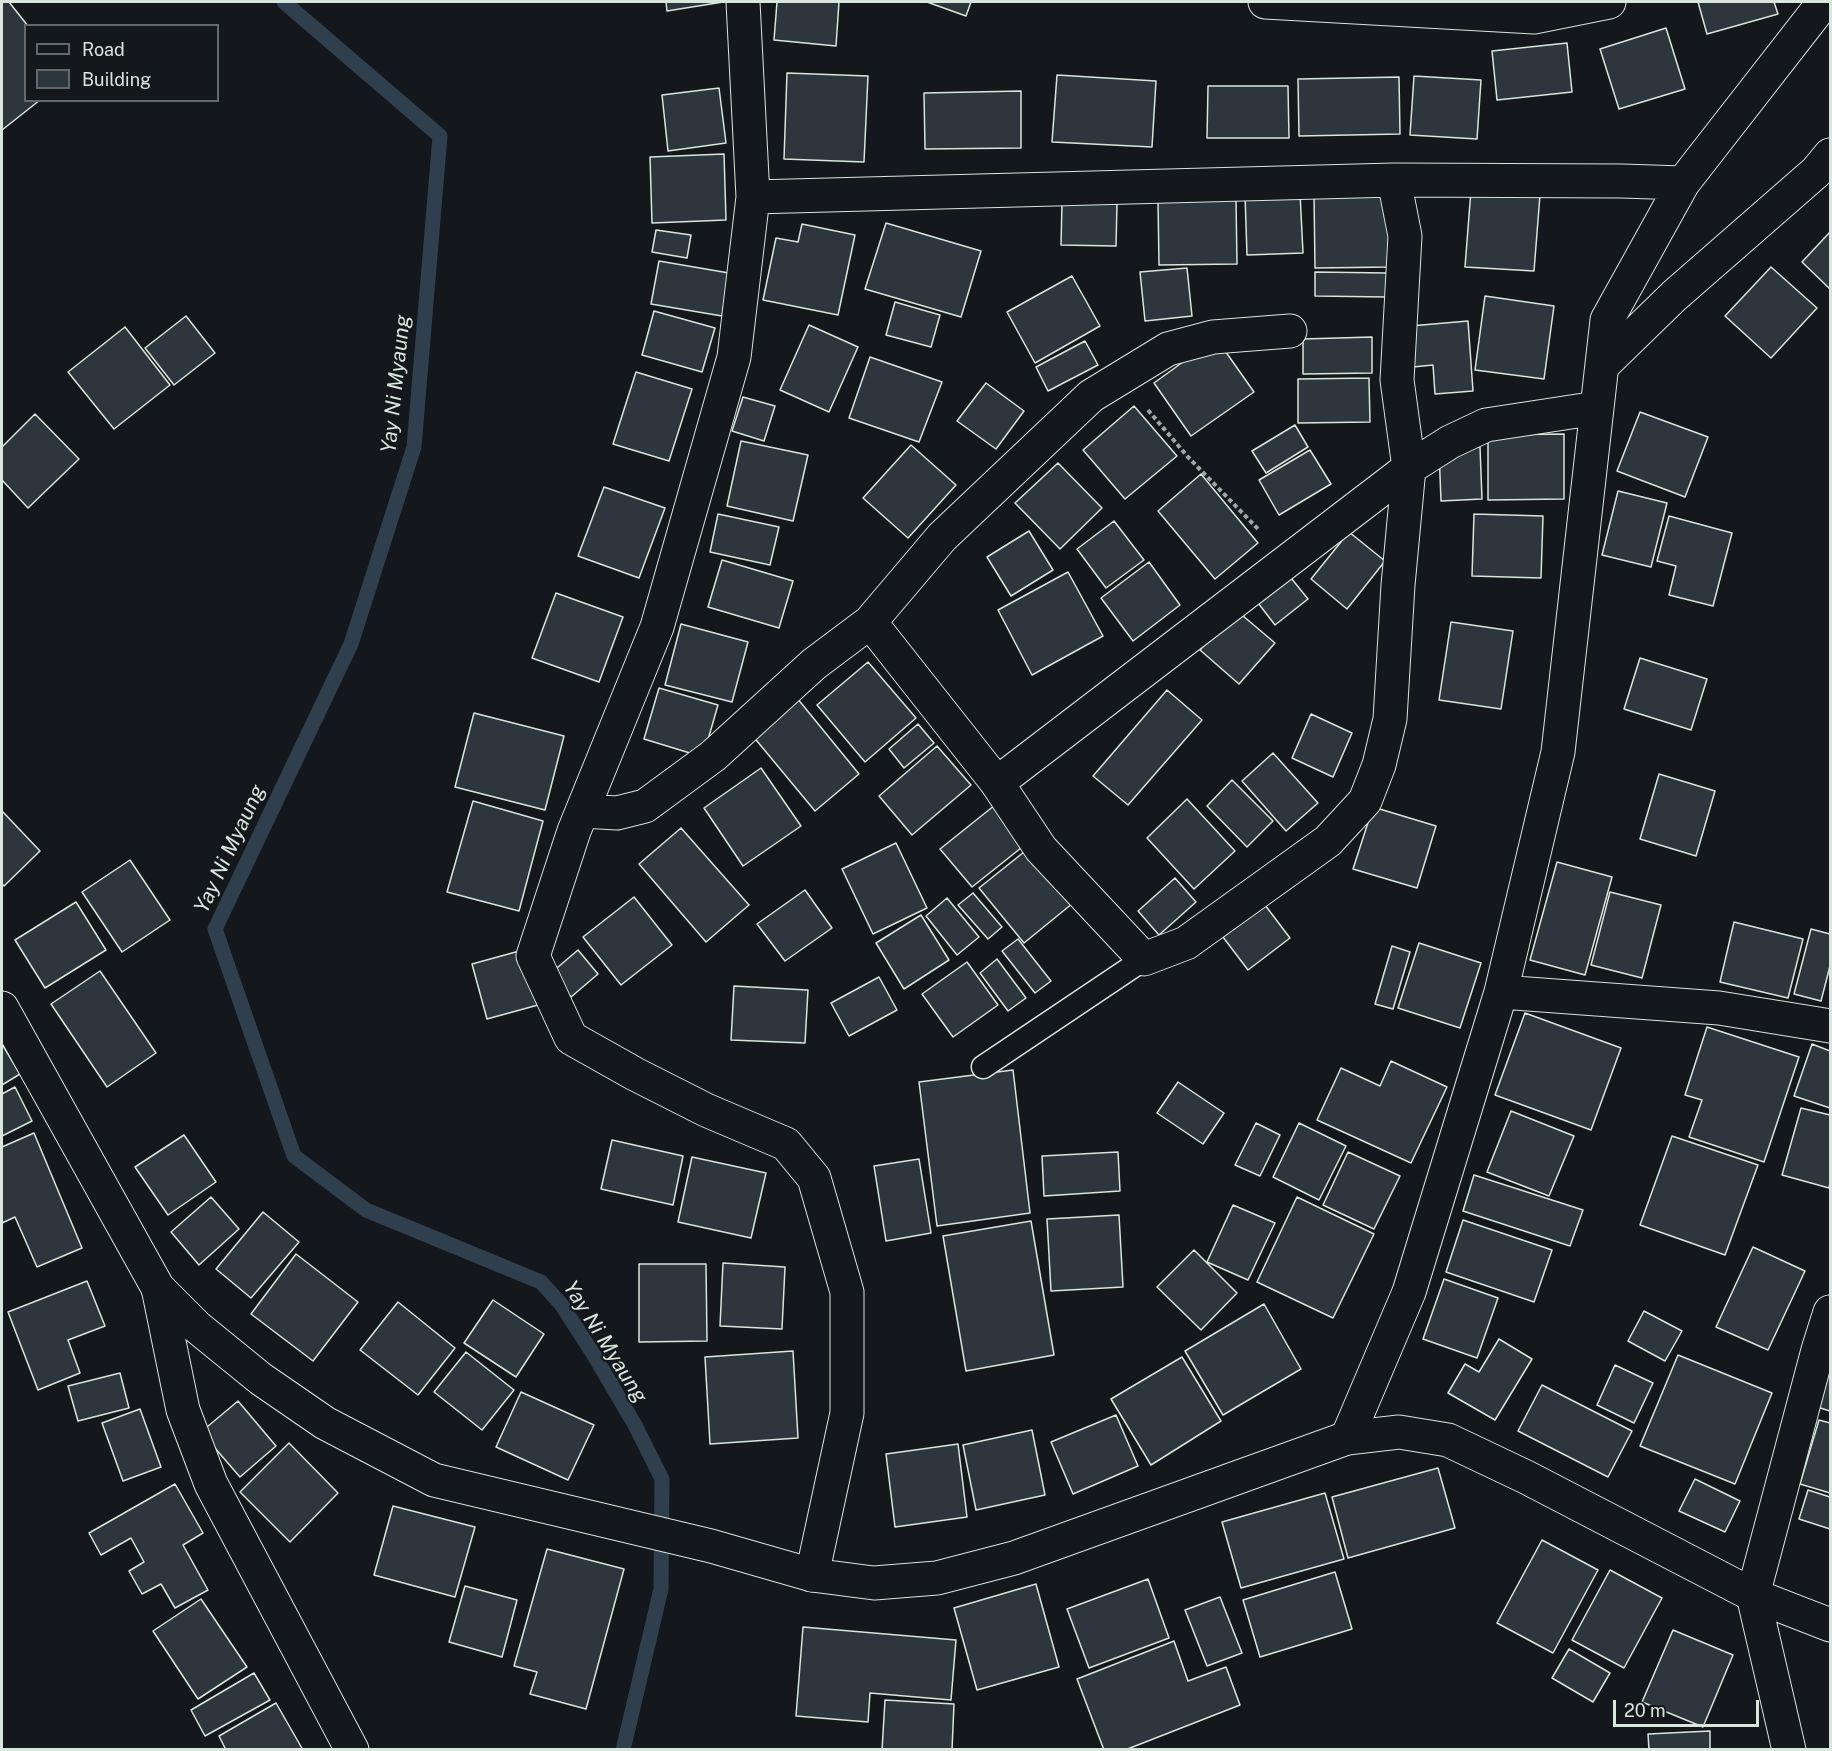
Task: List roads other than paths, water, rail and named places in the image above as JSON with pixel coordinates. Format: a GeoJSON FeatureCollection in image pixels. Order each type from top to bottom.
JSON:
{"type":"FeatureCollection","features":[{"type":"Feature","properties":{"kind":"street"},"geometry":{"type":"LineString","coordinates":[[743,2],[753,197],[735,357],[657,627],[574,831],[533,956],[572,1038],[686,1100],[786,1144],[814,1178],[847,1292],[847,1413],[812,1575]]}},
{"type":"Feature","properties":{"kind":"street"},"geometry":{"type":"LineString","coordinates":[[1265,2],[1534,17],[1609,2]]}},
{"type":"Feature","properties":{"kind":"street"},"geometry":{"type":"LineString","coordinates":[[1347,1438],[1409,1292],[1502,992],[1558,752],[1607,320],[1683,183],[1824,2]]}},
{"type":"Feature","properties":{"kind":"street"},"geometry":{"type":"LineString","coordinates":[[1602,366],[1674,296],[1816,172],[1830,155]]}},
{"type":"Feature","properties":{"kind":"street"},"geometry":{"type":"LineString","coordinates":[[753,197],[1394,180],[1683,183]]}},
{"type":"Feature","properties":{"kind":"street"},"geometry":{"type":"LineString","coordinates":[[870,622],[997,783],[1041,849],[1144,958],[1186,943],[1328,842],[1365,801],[1379,765],[1390,719],[1408,468],[1397,380],[1405,236],[1394,180]]}},
{"type":"Feature","properties":{"kind":"street"},"geometry":{"type":"LineString","coordinates":[[583,811],[617,813],[645,806],[713,756],[814,664],[870,622],[950,529],[1091,396],[1168,349],[1213,337],[1290,331]]}},
{"type":"Feature","properties":{"kind":"street"},"geometry":{"type":"LineString","coordinates":[[997,783],[1408,468],[1450,442],[1486,425],[1597,408]]}},
{"type":"Feature","properties":{"kind":"street"},"geometry":{"type":"LineString","coordinates":[[1502,992],[1719,1008],[1830,1026]]}},
{"type":"Feature","properties":{"kind":"street"},"geometry":{"type":"LineString","coordinates":[[2,1008],[158,1288],[197,1327],[261,1379],[325,1423],[434,1480],[711,1546],[812,1575],[874,1583],[937,1578],[1014,1558],[1347,1438],[1400,1432],[1448,1440],[1526,1477],[1753,1594],[1830,1625]]}},
{"type":"Feature","properties":{"kind":"street"},"geometry":{"type":"LineString","coordinates":[[158,1288],[183,1410],[211,1484],[352,1749]]}},
{"type":"Feature","properties":{"kind":"street"},"geometry":{"type":"LineString","coordinates":[[1789,1749],[1753,1594],[1830,1312]]}},
{"type":"Feature","properties":{"kind":"lane"},"geometry":{"type":"LineString","coordinates":[[983,1067],[1144,958]]}},
{"type":"Feature","properties":{"kind":"waterway","name":"Yay Ni Myaung"},"geometry":{"type":"LineString","coordinates":[[284,2],[440,136],[414,447],[351,644],[215,929],[294,1156],[366,1210],[541,1282],[561,1304],[592,1352],[635,1425],[662,1479],[661,1589],[623,1750]]}}]}
